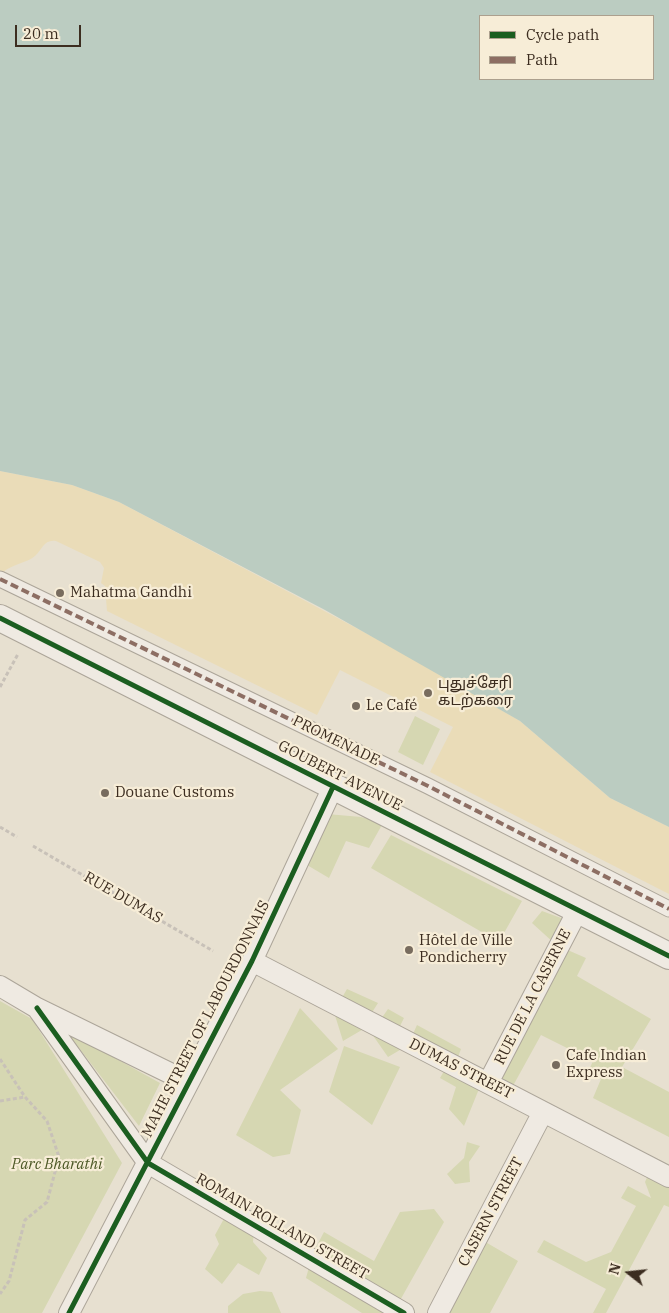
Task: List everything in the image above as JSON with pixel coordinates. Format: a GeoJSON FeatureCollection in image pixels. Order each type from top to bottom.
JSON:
{"type":"FeatureCollection","features":[{"type":"Feature","properties":{"kind":"street","name":"PROMENADE"},"geometry":{"type":"LineString","coordinates":[[0,579],[428,786],[669,909]]}},
{"type":"Feature","properties":{"kind":"street","name":"GOUBERT AVENUE"},"geometry":{"type":"LineString","coordinates":[[0,618],[669,956]]}},
{"type":"Feature","properties":{"kind":"street","name":"MAHE STREET OF LABOURDONNAIS"},"geometry":{"type":"LineString","coordinates":[[69,1313],[252,961],[334,787]]}},
{"type":"Feature","properties":{"kind":"street","name":"RUE DE LA CASERNE"},"geometry":{"type":"LineString","coordinates":[[488,1083],[578,910]]}},
{"type":"Feature","properties":{"kind":"street","name":"DUMAS STREET"},"geometry":{"type":"LineString","coordinates":[[252,961],[669,1177]]}},
{"type":"Feature","properties":{"kind":"street"},"geometry":{"type":"LineString","coordinates":[[0,986],[37,1008],[188,1082]]}},
{"type":"Feature","properties":{"kind":"street"},"geometry":{"type":"LineString","coordinates":[[37,1008],[148,1163]]}},
{"type":"Feature","properties":{"kind":"street","name":"CASERN STREET"},"geometry":{"type":"LineString","coordinates":[[438,1313],[543,1112]]}},
{"type":"Feature","properties":{"kind":"street","name":"ROMAIN ROLLAND STREET"},"geometry":{"type":"LineString","coordinates":[[148,1163],[404,1313]]}},
{"type":"Feature","properties":{"kind":"path"},"geometry":{"type":"LineString","coordinates":[[0,687],[29,634]]}},
{"type":"Feature","properties":{"kind":"path"},"geometry":{"type":"LineString","coordinates":[[0,827],[17,837]]}},
{"type":"Feature","properties":{"kind":"path"},"geometry":{"type":"LineString","coordinates":[[0,1059],[25,1097],[47,1121],[59,1157],[47,1202],[25,1220],[9,1281],[0,1294]]}},
{"type":"Feature","properties":{"kind":"path"},"geometry":{"type":"LineString","coordinates":[[0,1101],[25,1097]]}},
{"type":"Feature","properties":{"kind":"green space"},"geometry":{"type":"Polygon","coordinates":[[[415,716],[440,729],[423,765],[398,752],[415,716]]]}},
{"type":"Feature","properties":{"kind":"green space"},"geometry":{"type":"Polygon","coordinates":[[[327,814],[361,817],[383,823],[369,848],[346,841],[329,878],[307,865],[327,814]]]}},
{"type":"Feature","properties":{"kind":"green space"},"geometry":{"type":"Polygon","coordinates":[[[391,835],[522,901],[499,942],[371,868],[391,835]]]}},
{"type":"Feature","properties":{"kind":"green space"},"geometry":{"type":"Polygon","coordinates":[[[542,911],[561,918],[561,932],[554,943],[532,923],[542,911]]]}},
{"type":"Feature","properties":{"kind":"green space"},"geometry":{"type":"Polygon","coordinates":[[[563,948],[586,958],[577,976],[651,1019],[622,1067],[669,1092],[669,1137],[593,1098],[601,1079],[589,1070],[593,1061],[541,1035],[509,1093],[491,1083],[563,948]]]}},
{"type":"Feature","properties":{"kind":"green space"},"geometry":{"type":"Polygon","coordinates":[[[347,989],[378,1003],[371,1014],[381,1019],[388,1009],[404,1018],[398,1030],[412,1036],[417,1025],[461,1049],[455,1065],[340,1001],[347,989]]]}},
{"type":"Feature","properties":{"kind":"green space","name":"Parc Bharathi"},"geometry":{"type":"Polygon","coordinates":[[[0,1001],[32,1019],[122,1163],[42,1313],[0,1313],[0,1001]]]}},
{"type":"Feature","properties":{"kind":"green space"},"geometry":{"type":"Polygon","coordinates":[[[300,1008],[338,1049],[280,1090],[301,1110],[290,1154],[273,1157],[236,1135],[300,1008]]]}},
{"type":"Feature","properties":{"kind":"green space"},"geometry":{"type":"Polygon","coordinates":[[[333,1009],[405,1047],[388,1057],[367,1027],[343,1041],[333,1009]]]}},
{"type":"Feature","properties":{"kind":"green space"},"geometry":{"type":"Polygon","coordinates":[[[66,1031],[160,1083],[139,1126],[66,1031]]]}},
{"type":"Feature","properties":{"kind":"green space"},"geometry":{"type":"Polygon","coordinates":[[[344,1046],[400,1067],[372,1125],[329,1092],[344,1046]]]}},
{"type":"Feature","properties":{"kind":"green space"},"geometry":{"type":"Polygon","coordinates":[[[447,1066],[481,1084],[464,1126],[449,1109],[456,1087],[440,1078],[447,1066]]]}},
{"type":"Feature","properties":{"kind":"green space"},"geometry":{"type":"Polygon","coordinates":[[[467,1142],[480,1146],[469,1162],[470,1182],[455,1184],[447,1174],[464,1158],[467,1142]]]}},
{"type":"Feature","properties":{"kind":"green space"},"geometry":{"type":"Polygon","coordinates":[[[649,1173],[669,1184],[669,1207],[664,1205],[606,1313],[593,1313],[606,1289],[537,1252],[544,1240],[586,1262],[611,1252],[636,1206],[621,1198],[628,1186],[651,1198],[645,1182],[649,1173]]]}},
{"type":"Feature","properties":{"kind":"green space"},"geometry":{"type":"Polygon","coordinates":[[[434,1209],[444,1222],[398,1304],[313,1253],[324,1232],[374,1261],[400,1212],[434,1209]]]}},
{"type":"Feature","properties":{"kind":"green space"},"geometry":{"type":"Polygon","coordinates":[[[226,1215],[254,1230],[253,1242],[267,1258],[259,1275],[238,1263],[222,1284],[205,1269],[219,1244],[215,1235],[226,1215]]]}},
{"type":"Feature","properties":{"kind":"green space"},"geometry":{"type":"Polygon","coordinates":[[[482,1240],[518,1261],[490,1313],[447,1313],[482,1240]]]}},
{"type":"Feature","properties":{"kind":"green space"},"geometry":{"type":"Polygon","coordinates":[[[311,1260],[387,1313],[362,1313],[306,1278],[311,1260]]]}},
{"type":"Feature","properties":{"kind":"green space"},"geometry":{"type":"Polygon","coordinates":[[[260,1291],[272,1292],[281,1313],[228,1313],[228,1306],[243,1294],[260,1291]]]}},
{"type":"Feature","properties":{"kind":"sand","name":"புதுச்சேரி கடற்கரை"},"geometry":{"type":"Polygon","coordinates":[[[0,471],[72,485],[119,502],[409,656],[520,721],[610,798],[669,827],[669,894],[430,772],[453,727],[340,670],[317,715],[107,611],[105,586],[101,583],[104,568],[100,562],[56,541],[46,543],[32,558],[3,572],[0,571],[0,471]]]}},
{"type":"Feature","properties":{"kind":"shaded area"},"geometry":{"type":"Polygon","coordinates":[[[0,0],[669,0],[669,827],[610,798],[520,721],[325,610],[119,502],[72,485],[0,471],[0,0]]]}},
{"type":"Feature","properties":{"kind":"marked path"},"geometry":{"type":"LineString","coordinates":[[0,579],[428,786],[669,909]]}},
{"type":"Feature","properties":{"kind":"cycle path"},"geometry":{"type":"LineString","coordinates":[[0,618],[669,956]]}},
{"type":"Feature","properties":{"kind":"cycle path"},"geometry":{"type":"LineString","coordinates":[[69,1313],[252,961],[333,787]]}},
{"type":"Feature","properties":{"kind":"cycle path"},"geometry":{"type":"LineString","coordinates":[[37,1008],[148,1163],[404,1313]]}},
{"type":"Feature","properties":{"kind":"place","name":"Mahatma Gandhi"},"geometry":{"type":"Point","coordinates":[60,593]}},
{"type":"Feature","properties":{"kind":"place","name":"புதுச்சேரி கடற்கரை"},"geometry":{"type":"Point","coordinates":[428,693]}},
{"type":"Feature","properties":{"kind":"place","name":"Le Café"},"geometry":{"type":"Point","coordinates":[356,706]}},
{"type":"Feature","properties":{"kind":"place","name":"Douane Customs"},"geometry":{"type":"Point","coordinates":[105,793]}},
{"type":"Feature","properties":{"kind":"place","name":"Hôtel de Ville Pondicherry"},"geometry":{"type":"Point","coordinates":[409,950]}},
{"type":"Feature","properties":{"kind":"place","name":"Cafe Indian Express"},"geometry":{"type":"Point","coordinates":[556,1065]}}]}
